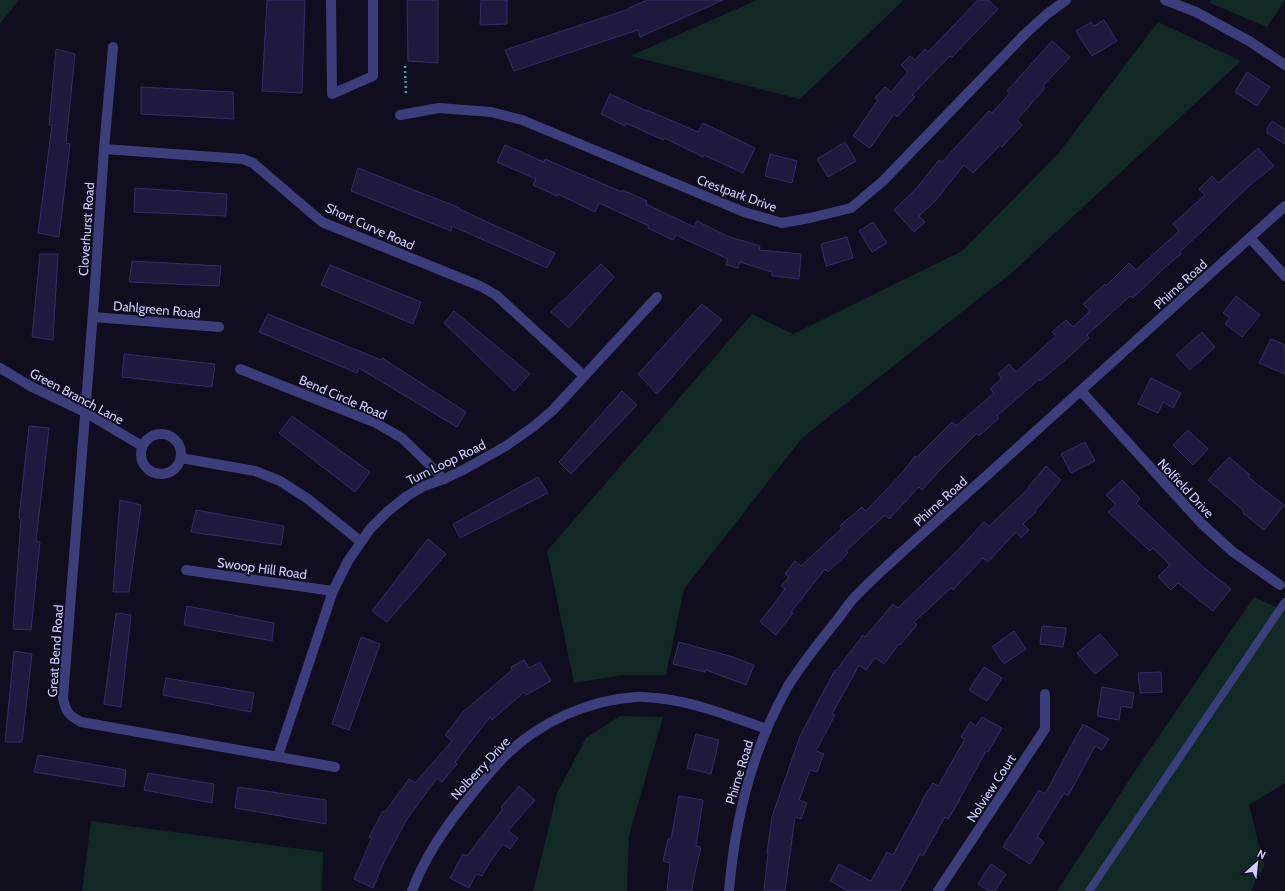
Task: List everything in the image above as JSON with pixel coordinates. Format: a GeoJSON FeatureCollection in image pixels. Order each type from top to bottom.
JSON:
{"type":"FeatureCollection","features":[{"type":"Feature","properties":{"kind":"street"},"geometry":{"type":"LineString","coordinates":[[331,0],[332,94],[373,76],[373,0]]}},
{"type":"Feature","properties":{"kind":"street","name":"Crestpark Drive"},"geometry":{"type":"LineString","coordinates":[[400,115],[439,108],[491,112],[522,120],[744,212],[782,223],[851,208],[883,181],[1025,34],[1047,14],[1066,0]]}},
{"type":"Feature","properties":{"kind":"street"},"geometry":{"type":"LineString","coordinates":[[1165,0],[1196,12],[1249,41],[1285,65]]}},
{"type":"Feature","properties":{"kind":"street","name":"Cloverhurst Road"},"geometry":{"type":"LineString","coordinates":[[85,412],[113,47]]}},
{"type":"Feature","properties":{"kind":"street","name":"Short Curve Road"},"geometry":{"type":"LineString","coordinates":[[104,150],[243,159],[253,162],[322,222],[480,286],[496,295],[584,376]]}},
{"type":"Feature","properties":{"kind":"street","name":"Phirne Road"},"geometry":{"type":"LineString","coordinates":[[729,891],[735,836],[743,799],[754,762],[767,729],[788,686],[814,648],[853,599],[883,570],[1285,206]]}},
{"type":"Feature","properties":{"kind":"street"},"geometry":{"type":"LineString","coordinates":[[1250,238],[1285,276]]}},
{"type":"Feature","properties":{"kind":"street","name":"Turn Loop Road"},"geometry":{"type":"LineString","coordinates":[[278,756],[333,591],[360,541],[387,512],[407,496],[424,486],[444,479],[485,458],[533,427],[553,410],[657,297]]}},
{"type":"Feature","properties":{"kind":"street","name":"Dahlgreen Road"},"geometry":{"type":"LineString","coordinates":[[93,316],[219,327]]}},
{"type":"Feature","properties":{"kind":"street","name":"Green Branch Lane"},"geometry":{"type":"LineString","coordinates":[[0,368],[32,387],[85,412],[142,446]]}},
{"type":"Feature","properties":{"kind":"street","name":"Bend Circle Road"},"geometry":{"type":"LineString","coordinates":[[240,369],[374,422],[402,438],[444,479]]}},
{"type":"Feature","properties":{"kind":"street","name":"Nolfield Drive"},"geometry":{"type":"LineString","coordinates":[[1081,391],[1202,524],[1233,552],[1282,587]]}},
{"type":"Feature","properties":{"kind":"street","name":"Great Bend Road"},"geometry":{"type":"LineString","coordinates":[[85,412],[63,698],[66,712],[81,722],[335,767]]}},
{"type":"Feature","properties":{"kind":"street"},"geometry":{"type":"LineString","coordinates":[[162,434],[170,436],[177,442],[180,449],[181,458],[178,465],[172,471],[164,474],[155,473],[148,469],[143,463],[141,454],[142,446],[154,435],[162,434]]}},
{"type":"Feature","properties":{"kind":"street"},"geometry":{"type":"LineString","coordinates":[[181,458],[255,470],[280,481],[308,499],[360,541]]}},
{"type":"Feature","properties":{"kind":"street","name":"Swoop Hill Road"},"geometry":{"type":"LineString","coordinates":[[186,570],[333,591]]}},
{"type":"Feature","properties":{"kind":"street","name":"Nolview Court"},"geometry":{"type":"LineString","coordinates":[[938,891],[1045,729],[1045,694]]}},
{"type":"Feature","properties":{"kind":"street","name":"Nolberry Drive"},"geometry":{"type":"LineString","coordinates":[[412,891],[419,872],[432,848],[455,814],[486,777],[506,755],[527,738],[560,717],[589,705],[637,697],[673,700],[706,707],[767,729]]}},
{"type":"Feature","properties":{"kind":"lane"},"geometry":{"type":"LineString","coordinates":[[1090,891],[1285,602]]}},
{"type":"Feature","properties":{"kind":"path"},"geometry":{"type":"LineString","coordinates":[[405,66],[406,95]]}},
{"type":"Feature","properties":{"kind":"green space"},"geometry":{"type":"Polygon","coordinates":[[[0,0],[19,0],[0,24],[0,0]]]}},
{"type":"Feature","properties":{"kind":"green space"},"geometry":{"type":"Polygon","coordinates":[[[757,0],[904,0],[800,99],[630,56],[757,0]]]}},
{"type":"Feature","properties":{"kind":"green space"},"geometry":{"type":"Polygon","coordinates":[[[1211,0],[1285,0],[1267,27],[1210,3],[1211,0]]]}},
{"type":"Feature","properties":{"kind":"green space"},"geometry":{"type":"Polygon","coordinates":[[[1158,22],[1241,61],[1014,271],[802,438],[684,589],[666,675],[622,675],[574,683],[547,551],[752,314],[793,334],[962,251],[1057,155],[1158,22]]]}},
{"type":"Feature","properties":{"kind":"green space"},"geometry":{"type":"Polygon","coordinates":[[[1254,597],[1285,611],[1285,783],[1249,805],[1264,866],[1251,891],[1057,891],[1137,768],[1254,597]]]}},
{"type":"Feature","properties":{"kind":"green space"},"geometry":{"type":"Polygon","coordinates":[[[620,716],[663,717],[629,836],[627,891],[533,891],[557,793],[586,738],[620,716]]]}},
{"type":"Feature","properties":{"kind":"green space"},"geometry":{"type":"Polygon","coordinates":[[[91,821],[323,852],[322,891],[82,891],[91,821]]]}},
{"type":"Feature","properties":{"kind":"building"},"geometry":{"type":"Polygon","coordinates":[[[267,0],[305,0],[302,93],[262,91],[267,0]]]}},
{"type":"Feature","properties":{"kind":"building"},"geometry":{"type":"Polygon","coordinates":[[[407,0],[438,0],[438,63],[408,61],[407,0]]]}},
{"type":"Feature","properties":{"kind":"building"},"geometry":{"type":"Polygon","coordinates":[[[481,0],[507,0],[507,24],[480,25],[481,0]]]}},
{"type":"Feature","properties":{"kind":"building"},"geometry":{"type":"Polygon","coordinates":[[[647,0],[723,0],[640,37],[638,30],[514,71],[505,50],[629,9],[647,0]]]}},
{"type":"Feature","properties":{"kind":"building"},"geometry":{"type":"Polygon","coordinates":[[[978,0],[988,0],[998,9],[952,57],[950,56],[912,95],[915,97],[897,117],[894,114],[870,148],[853,136],[878,100],[875,98],[885,87],[891,92],[908,72],[901,65],[910,56],[915,60],[925,49],[928,52],[978,0]]]}},
{"type":"Feature","properties":{"kind":"building"},"geometry":{"type":"Polygon","coordinates":[[[1104,20],[1117,41],[1092,56],[1076,31],[1091,22],[1094,26],[1104,20]]]}},
{"type":"Feature","properties":{"kind":"building"},"geometry":{"type":"Polygon","coordinates":[[[1052,41],[1070,57],[1043,86],[1045,88],[1017,120],[1022,125],[1002,147],[1000,145],[973,173],[964,165],[935,201],[919,216],[925,222],[914,232],[894,210],[916,189],[939,160],[942,162],[989,111],[992,113],[1010,93],[1007,91],[1052,41]]]}},
{"type":"Feature","properties":{"kind":"building"},"geometry":{"type":"Polygon","coordinates":[[[56,49],[75,54],[66,143],[70,144],[59,237],[38,233],[52,125],[49,125],[56,49]]]}},
{"type":"Feature","properties":{"kind":"building"},"geometry":{"type":"Polygon","coordinates":[[[1247,72],[1270,87],[1257,106],[1235,92],[1247,72]]]}},
{"type":"Feature","properties":{"kind":"building"},"geometry":{"type":"Polygon","coordinates":[[[141,87],[233,92],[234,119],[141,114],[141,87]]]}},
{"type":"Feature","properties":{"kind":"building"},"geometry":{"type":"Polygon","coordinates":[[[610,94],[698,132],[703,123],[755,148],[743,173],[704,155],[703,157],[664,138],[663,140],[626,123],[625,126],[601,114],[610,94]]]}},
{"type":"Feature","properties":{"kind":"building"},"geometry":{"type":"Polygon","coordinates":[[[1272,121],[1285,129],[1285,144],[1267,133],[1267,128],[1272,121]]]}},
{"type":"Feature","properties":{"kind":"building"},"geometry":{"type":"Polygon","coordinates":[[[845,142],[856,161],[828,177],[817,159],[845,142]]]}},
{"type":"Feature","properties":{"kind":"building"},"geometry":{"type":"Polygon","coordinates":[[[505,145],[544,162],[545,159],[622,192],[623,190],[647,201],[646,204],[694,227],[697,221],[727,236],[760,246],[759,250],[801,254],[799,279],[772,276],[772,272],[740,262],[738,268],[726,265],[728,259],[676,235],[673,240],[648,228],[649,226],[599,203],[595,212],[558,194],[557,196],[533,185],[536,179],[497,162],[505,145]]]}},
{"type":"Feature","properties":{"kind":"building"},"geometry":{"type":"Polygon","coordinates":[[[1258,148],[1274,166],[1251,184],[1180,252],[1181,254],[1133,298],[1130,296],[1087,335],[1089,338],[1072,354],[1040,381],[1039,379],[997,416],[999,418],[979,436],[977,433],[922,490],[919,487],[889,519],[885,515],[846,551],[848,553],[828,572],[825,569],[791,612],[793,613],[776,635],[760,622],[785,589],[781,586],[789,577],[785,574],[795,561],[801,566],[842,528],[840,526],[862,507],[866,511],[902,473],[915,456],[916,458],[952,422],[956,426],[994,393],[990,389],[1002,378],[998,374],[1009,364],[1016,372],[1056,336],[1052,332],[1066,320],[1073,327],[1090,311],[1083,304],[1105,284],[1106,286],[1129,263],[1136,270],[1179,231],[1173,224],[1205,195],[1199,189],[1212,176],[1218,183],[1258,148]]]}},
{"type":"Feature","properties":{"kind":"building"},"geometry":{"type":"Polygon","coordinates":[[[770,154],[797,161],[792,183],[765,176],[770,154]]]}},
{"type":"Feature","properties":{"kind":"building"},"geometry":{"type":"Polygon","coordinates":[[[358,168],[460,208],[459,209],[555,253],[547,268],[452,226],[451,231],[351,191],[358,168]]]}},
{"type":"Feature","properties":{"kind":"building"},"geometry":{"type":"Polygon","coordinates":[[[135,188],[227,194],[226,216],[134,212],[135,188]]]}},
{"type":"Feature","properties":{"kind":"building"},"geometry":{"type":"Polygon","coordinates":[[[873,222],[887,243],[872,252],[859,231],[873,222]]]}},
{"type":"Feature","properties":{"kind":"building"},"geometry":{"type":"Polygon","coordinates":[[[847,237],[853,258],[826,266],[821,244],[847,237]]]}},
{"type":"Feature","properties":{"kind":"building"},"geometry":{"type":"Polygon","coordinates":[[[40,254],[58,254],[53,340],[32,337],[40,254]]]}},
{"type":"Feature","properties":{"kind":"building"},"geometry":{"type":"Polygon","coordinates":[[[132,261],[221,266],[219,286],[129,282],[132,261]]]}},
{"type":"Feature","properties":{"kind":"building"},"geometry":{"type":"Polygon","coordinates":[[[601,264],[614,277],[569,328],[551,312],[601,264]]]}},
{"type":"Feature","properties":{"kind":"building"},"geometry":{"type":"Polygon","coordinates":[[[330,265],[421,302],[413,324],[321,285],[330,265]]]}},
{"type":"Feature","properties":{"kind":"building"},"geometry":{"type":"Polygon","coordinates":[[[1236,296],[1260,315],[1242,337],[1225,324],[1230,318],[1223,313],[1236,296]]]}},
{"type":"Feature","properties":{"kind":"building"},"geometry":{"type":"Polygon","coordinates":[[[702,304],[722,320],[657,394],[638,374],[702,304]]]}},
{"type":"Feature","properties":{"kind":"building"},"geometry":{"type":"Polygon","coordinates":[[[454,311],[530,374],[514,391],[444,323],[454,311]]]}},
{"type":"Feature","properties":{"kind":"building"},"geometry":{"type":"Polygon","coordinates":[[[268,314],[381,360],[382,358],[466,412],[457,427],[359,368],[357,373],[259,332],[268,314]]]}},
{"type":"Feature","properties":{"kind":"building"},"geometry":{"type":"Polygon","coordinates":[[[1202,332],[1215,347],[1190,370],[1176,355],[1202,332]]]}},
{"type":"Feature","properties":{"kind":"building"},"geometry":{"type":"Polygon","coordinates":[[[1271,339],[1285,345],[1285,374],[1259,363],[1271,339]]]}},
{"type":"Feature","properties":{"kind":"building"},"geometry":{"type":"Polygon","coordinates":[[[124,354],[215,364],[212,387],[122,377],[124,354]]]}},
{"type":"Feature","properties":{"kind":"building"},"geometry":{"type":"Polygon","coordinates":[[[1151,378],[1181,393],[1173,408],[1163,402],[1158,413],[1138,404],[1151,378]]]}},
{"type":"Feature","properties":{"kind":"building"},"geometry":{"type":"Polygon","coordinates":[[[622,391],[637,405],[571,474],[559,462],[622,391]]]}},
{"type":"Feature","properties":{"kind":"building"},"geometry":{"type":"Polygon","coordinates":[[[292,416],[370,472],[355,492],[279,433],[292,416]]]}},
{"type":"Feature","properties":{"kind":"building"},"geometry":{"type":"Polygon","coordinates":[[[29,426],[49,428],[36,541],[40,542],[31,630],[13,629],[21,519],[19,518],[29,426]]]}},
{"type":"Feature","properties":{"kind":"building"},"geometry":{"type":"Polygon","coordinates":[[[1188,430],[1208,449],[1193,465],[1173,445],[1188,430]]]}},
{"type":"Feature","properties":{"kind":"building"},"geometry":{"type":"Polygon","coordinates":[[[1085,442],[1095,461],[1071,473],[1061,454],[1085,442]]]}},
{"type":"Feature","properties":{"kind":"building"},"geometry":{"type":"Polygon","coordinates":[[[1229,457],[1250,475],[1248,477],[1284,505],[1264,530],[1243,513],[1244,511],[1208,480],[1229,457]]]}},
{"type":"Feature","properties":{"kind":"building"},"geometry":{"type":"Polygon","coordinates":[[[1046,466],[1061,480],[1035,511],[1036,512],[1023,524],[1029,530],[1021,538],[1016,532],[988,562],[983,558],[953,590],[951,588],[914,622],[917,625],[900,645],[899,644],[884,664],[875,658],[866,670],[859,665],[832,714],[835,715],[816,751],[824,754],[817,772],[810,770],[799,800],[807,803],[801,819],[795,817],[785,891],[764,891],[772,817],[800,736],[835,670],[836,671],[863,635],[865,637],[893,604],[898,608],[958,550],[984,522],[989,526],[1029,488],[1028,487],[1046,466]]]}},
{"type":"Feature","properties":{"kind":"building"},"geometry":{"type":"Polygon","coordinates":[[[538,477],[548,493],[460,538],[453,524],[538,477]]]}},
{"type":"Feature","properties":{"kind":"building"},"geometry":{"type":"Polygon","coordinates":[[[1122,480],[1140,499],[1136,503],[1202,566],[1231,589],[1213,611],[1178,583],[1171,590],[1158,577],[1170,565],[1153,548],[1150,551],[1108,512],[1116,505],[1106,495],[1122,480]]]}},
{"type":"Feature","properties":{"kind":"building"},"geometry":{"type":"Polygon","coordinates":[[[120,500],[141,505],[129,592],[113,592],[120,500]]]}},
{"type":"Feature","properties":{"kind":"building"},"geometry":{"type":"Polygon","coordinates":[[[196,510],[284,526],[281,545],[191,532],[196,510]]]}},
{"type":"Feature","properties":{"kind":"building"},"geometry":{"type":"Polygon","coordinates":[[[428,539],[446,554],[387,622],[372,611],[428,539]]]}},
{"type":"Feature","properties":{"kind":"building"},"geometry":{"type":"Polygon","coordinates":[[[187,606],[274,623],[272,641],[184,625],[187,606]]]}},
{"type":"Feature","properties":{"kind":"building"},"geometry":{"type":"Polygon","coordinates":[[[116,613],[131,615],[121,707],[104,704],[116,613]]]}},
{"type":"Feature","properties":{"kind":"building"},"geometry":{"type":"Polygon","coordinates":[[[1042,626],[1066,628],[1063,647],[1040,644],[1042,626]]]}},
{"type":"Feature","properties":{"kind":"building"},"geometry":{"type":"Polygon","coordinates":[[[1014,631],[1026,649],[1004,664],[992,647],[1014,631]]]}},
{"type":"Feature","properties":{"kind":"building"},"geometry":{"type":"Polygon","coordinates":[[[1100,634],[1118,655],[1095,674],[1077,653],[1100,634]]]}},
{"type":"Feature","properties":{"kind":"building"},"geometry":{"type":"Polygon","coordinates":[[[361,637],[380,644],[349,730],[332,724],[361,637]]]}},
{"type":"Feature","properties":{"kind":"building"},"geometry":{"type":"Polygon","coordinates":[[[679,642],[733,657],[754,665],[746,685],[706,670],[705,672],[673,664],[679,642]]]}},
{"type":"Feature","properties":{"kind":"building"},"geometry":{"type":"Polygon","coordinates":[[[14,651],[32,654],[22,742],[5,742],[14,651]]]}},
{"type":"Feature","properties":{"kind":"building"},"geometry":{"type":"Polygon","coordinates":[[[524,660],[529,668],[540,662],[551,681],[526,695],[524,692],[492,720],[490,717],[455,762],[457,764],[442,782],[437,778],[407,819],[384,862],[373,888],[354,879],[372,838],[369,837],[383,811],[385,812],[409,779],[415,783],[452,741],[445,735],[463,712],[512,670],[511,667],[524,660]]]}},
{"type":"Feature","properties":{"kind":"building"},"geometry":{"type":"Polygon","coordinates":[[[984,667],[1002,678],[987,701],[969,690],[984,667]]]}},
{"type":"Feature","properties":{"kind":"building"},"geometry":{"type":"Polygon","coordinates":[[[1161,672],[1162,692],[1140,693],[1138,673],[1161,672]]]}},
{"type":"Feature","properties":{"kind":"building"},"geometry":{"type":"Polygon","coordinates":[[[166,678],[254,693],[251,712],[163,695],[166,678]]]}},
{"type":"Feature","properties":{"kind":"building"},"geometry":{"type":"Polygon","coordinates":[[[1102,687],[1134,693],[1132,708],[1121,706],[1119,720],[1097,716],[1102,687]]]}},
{"type":"Feature","properties":{"kind":"building"},"geometry":{"type":"Polygon","coordinates":[[[982,717],[1002,728],[988,752],[986,751],[960,800],[948,819],[945,817],[923,856],[920,854],[900,891],[848,891],[830,881],[839,864],[871,881],[887,852],[893,855],[921,802],[933,783],[938,786],[965,739],[961,737],[970,722],[976,726],[982,717]]]}},
{"type":"Feature","properties":{"kind":"building"},"geometry":{"type":"Polygon","coordinates":[[[1083,724],[1109,739],[1102,750],[1095,746],[1068,796],[1064,793],[1037,837],[1044,842],[1030,864],[1003,847],[1039,790],[1045,794],[1083,724]]]}},
{"type":"Feature","properties":{"kind":"building"},"geometry":{"type":"Polygon","coordinates":[[[696,734],[719,740],[711,774],[687,768],[696,734]]]}},
{"type":"Feature","properties":{"kind":"building"},"geometry":{"type":"Polygon","coordinates":[[[38,755],[126,770],[124,787],[34,772],[38,755]]]}},
{"type":"Feature","properties":{"kind":"building"},"geometry":{"type":"Polygon","coordinates":[[[148,773],[214,784],[212,803],[144,790],[148,773]]]}},
{"type":"Feature","properties":{"kind":"building"},"geometry":{"type":"Polygon","coordinates":[[[519,786],[535,800],[508,831],[518,838],[510,849],[503,844],[482,876],[476,874],[469,888],[450,878],[463,854],[467,856],[503,809],[501,807],[519,786]]]}},
{"type":"Feature","properties":{"kind":"building"},"geometry":{"type":"Polygon","coordinates":[[[238,787],[326,800],[326,824],[235,808],[238,787]]]}},
{"type":"Feature","properties":{"kind":"building"},"geometry":{"type":"Polygon","coordinates":[[[679,796],[703,800],[696,846],[701,847],[692,891],[667,891],[670,863],[663,861],[668,839],[671,839],[679,796]]]}},
{"type":"Feature","properties":{"kind":"building"},"geometry":{"type":"Polygon","coordinates":[[[991,864],[1006,874],[995,891],[989,891],[978,884],[991,864]]]}}]}
